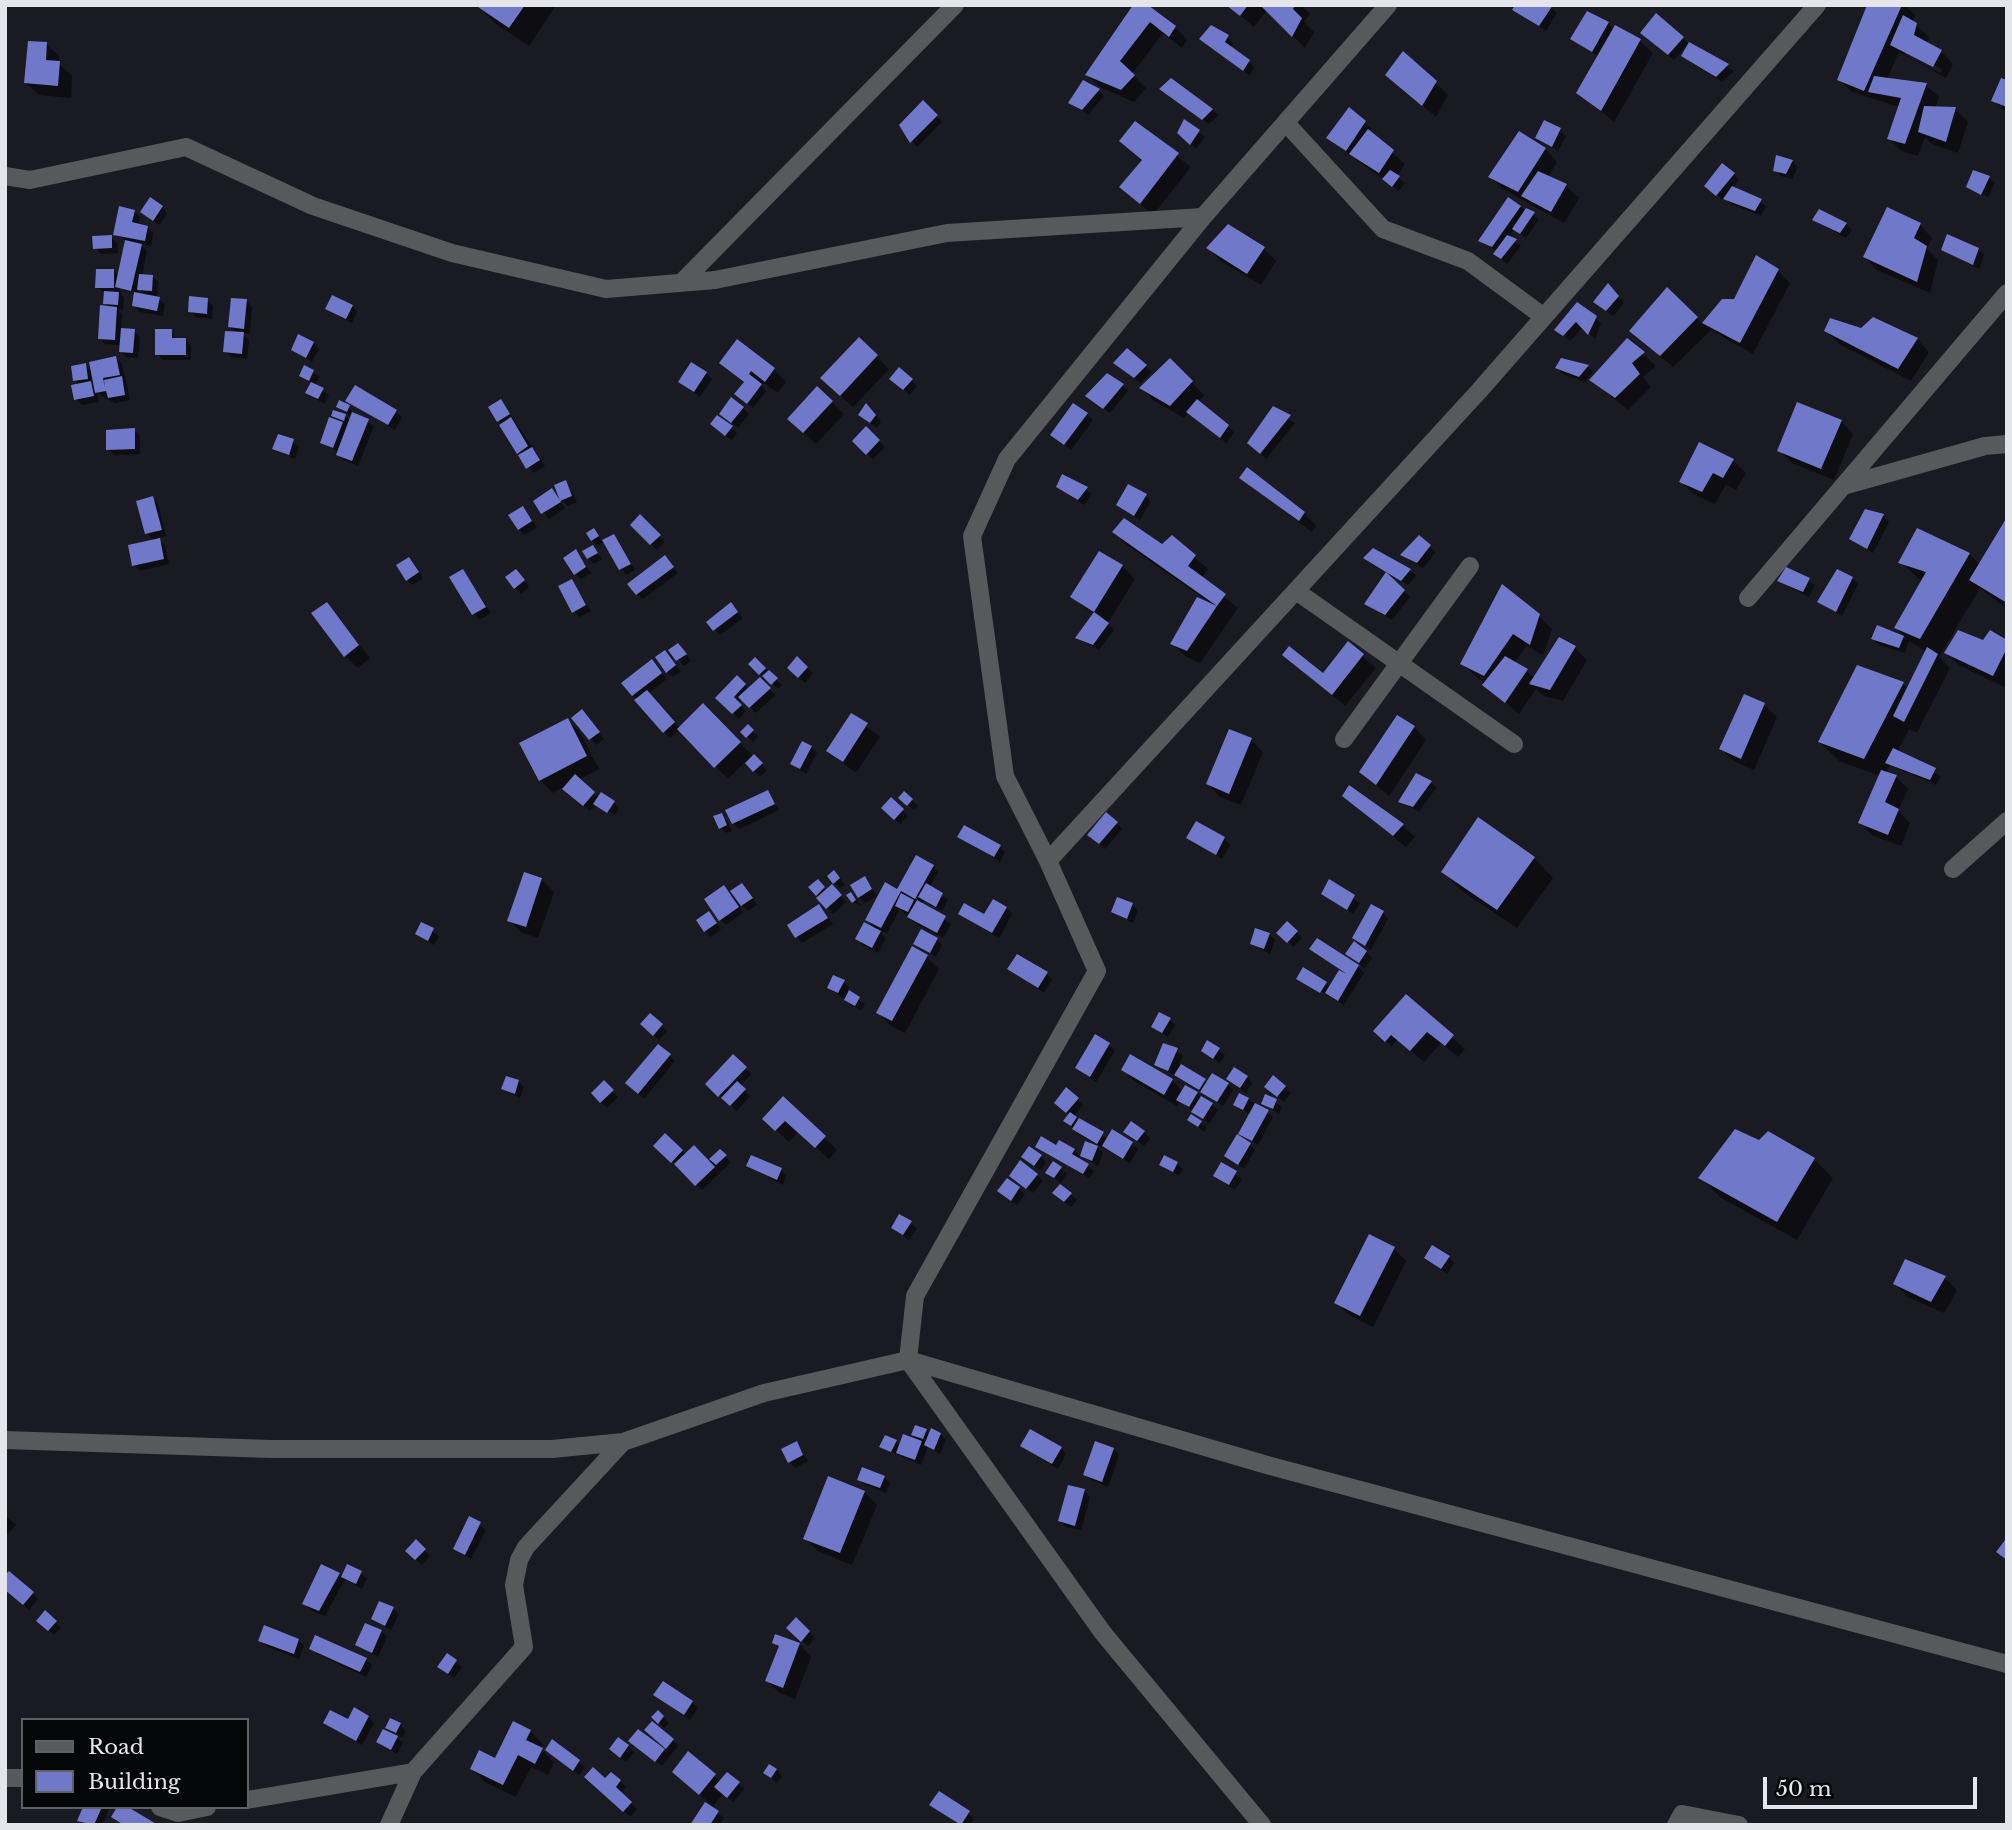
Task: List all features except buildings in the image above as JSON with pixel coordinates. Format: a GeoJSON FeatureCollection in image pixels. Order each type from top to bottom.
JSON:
{"type":"FeatureCollection","features":[{"type":"Feature","properties":{"kind":"street"},"geometry":{"type":"LineString","coordinates":[[681,283],[955,5]]}},
{"type":"Feature","properties":{"kind":"street"},"geometry":{"type":"LineString","coordinates":[[1262,1825],[1102,1633],[908,1360],[915,1296],[1097,971],[1048,861],[1005,776],[972,536],[1007,459],[1203,217],[1388,5]]}},
{"type":"Feature","properties":{"kind":"street"},"geometry":{"type":"LineString","coordinates":[[1048,861],[1544,317],[1817,5]]}},
{"type":"Feature","properties":{"kind":"street"},"geometry":{"type":"LineString","coordinates":[[1286,123],[1383,229],[1468,261],[1544,317]]}},
{"type":"Feature","properties":{"kind":"street"},"geometry":{"type":"LineString","coordinates":[[5,176],[30,180],[186,147],[313,205],[453,253],[606,289],[715,280],[947,233],[1203,217]]}},
{"type":"Feature","properties":{"kind":"street"},"geometry":{"type":"LineString","coordinates":[[1748,598],[2007,293]]}},
{"type":"Feature","properties":{"kind":"street"},"geometry":{"type":"LineString","coordinates":[[1843,486],[1985,446],[2007,444]]}},
{"type":"Feature","properties":{"kind":"street"},"geometry":{"type":"LineString","coordinates":[[1343,738],[1470,566]]}},
{"type":"Feature","properties":{"kind":"street"},"geometry":{"type":"LineString","coordinates":[[1296,591],[1514,744]]}},
{"type":"Feature","properties":{"kind":"street"},"geometry":{"type":"LineString","coordinates":[[1954,869],[2007,821]]}},
{"type":"Feature","properties":{"kind":"street"},"geometry":{"type":"LineString","coordinates":[[5,1440],[271,1449],[552,1449],[623,1442],[764,1393],[908,1360],[1266,1465],[2007,1664]]}},
{"type":"Feature","properties":{"kind":"street"},"geometry":{"type":"LineString","coordinates":[[389,1825],[413,1772],[524,1647],[514,1585],[519,1560],[526,1547],[623,1442]]}},
{"type":"Feature","properties":{"kind":"street"},"geometry":{"type":"LineString","coordinates":[[248,1800],[413,1772]]}},
{"type":"Feature","properties":{"kind":"street"},"geometry":{"type":"LineString","coordinates":[[166,1809],[178,1813],[197,1809]]}},
{"type":"Feature","properties":{"kind":"street"},"geometry":{"type":"LineString","coordinates":[[1676,1825],[1682,1814],[1739,1825]]}}]}
